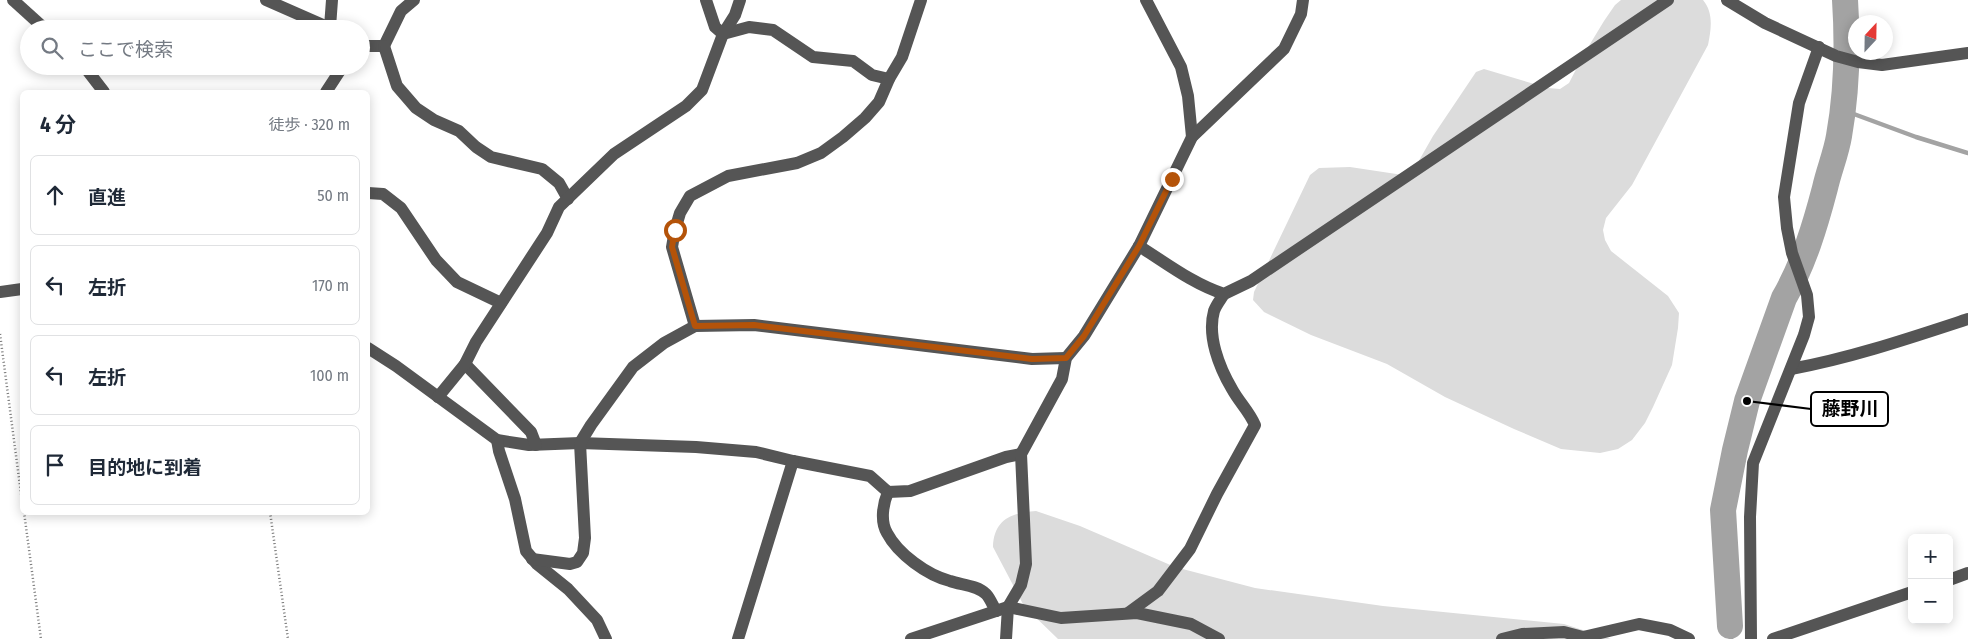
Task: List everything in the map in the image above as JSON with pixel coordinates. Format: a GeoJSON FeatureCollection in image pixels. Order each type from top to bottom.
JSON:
{"type":"FeatureCollection","features":[{"type":"Feature","properties":{"kind":"street"},"geometry":{"type":"LineString","coordinates":[[13,0],[35,20]]}},
{"type":"Feature","properties":{"kind":"street"},"geometry":{"type":"LineString","coordinates":[[266,0],[312,20]]}},
{"type":"Feature","properties":{"kind":"street"},"geometry":{"type":"LineString","coordinates":[[331,20],[332,0]]}},
{"type":"Feature","properties":{"kind":"street"},"geometry":{"type":"LineString","coordinates":[[414,0],[401,11],[384,46],[397,86],[416,108],[434,120],[459,131],[476,147],[491,157],[508,163],[527,164],[542,169],[559,183],[568,199]]}},
{"type":"Feature","properties":{"kind":"street"},"geometry":{"type":"LineString","coordinates":[[706,0],[716,27],[723,34]]}},
{"type":"Feature","properties":{"kind":"street"},"geometry":{"type":"LineString","coordinates":[[438,397],[465,364],[476,342],[547,233],[559,207],[614,154],[686,106],[702,90],[723,34],[735,15],[740,0]]}},
{"type":"Feature","properties":{"kind":"street"},"geometry":{"type":"LineString","coordinates":[[695,326],[672,247],[680,214],[690,196],[728,176],[797,162],[821,153],[844,137],[879,102],[902,57],[921,0]]}},
{"type":"Feature","properties":{"kind":"street"},"geometry":{"type":"LineString","coordinates":[[1146,0],[1181,67],[1188,96],[1192,136]]}},
{"type":"Feature","properties":{"kind":"street"},"geometry":{"type":"LineString","coordinates":[[1002,609],[1021,585],[1026,564],[1021,454],[1062,379],[1066,358],[1084,336],[1139,246],[1192,136],[1284,48],[1301,14],[1302,0]]}},
{"type":"Feature","properties":{"kind":"street"},"geometry":{"type":"LineString","coordinates":[[1128,613],[1158,591],[1190,549],[1217,494],[1255,425],[1250,413],[1232,390],[1220,363],[1212,332],[1214,310],[1224,294],[1252,281],[1668,0]]}},
{"type":"Feature","properties":{"kind":"street"},"geometry":{"type":"LineString","coordinates":[[1727,0],[1764,23],[1836,56],[1858,62],[1882,65],[1968,53]]}},
{"type":"Feature","properties":{"kind":"street"},"geometry":{"type":"LineString","coordinates":[[723,34],[749,27],[773,30],[813,58],[852,61],[872,75],[889,80]]}},
{"type":"Feature","properties":{"kind":"street"},"geometry":{"type":"LineString","coordinates":[[370,46],[384,46]]}},
{"type":"Feature","properties":{"kind":"street"},"geometry":{"type":"LineString","coordinates":[[1751,639],[1750,517],[1753,463],[1809,317],[1807,295],[1792,253],[1784,197],[1799,103],[1819,47]]}},
{"type":"Feature","properties":{"kind":"street"},"geometry":{"type":"LineString","coordinates":[[91,75],[102,90]]}},
{"type":"Feature","properties":{"kind":"street"},"geometry":{"type":"LineString","coordinates":[[327,90],[337,75]]}},
{"type":"Feature","properties":{"kind":"street"},"geometry":{"type":"LineString","coordinates":[[370,193],[383,194],[402,208],[436,260],[457,282],[502,303]]}},
{"type":"Feature","properties":{"kind":"street"},"geometry":{"type":"LineString","coordinates":[[1139,246],[1194,281],[1224,294]]}},
{"type":"Feature","properties":{"kind":"street"},"geometry":{"type":"LineString","coordinates":[[0,292],[20,289]]}},
{"type":"Feature","properties":{"kind":"street"},"geometry":{"type":"LineString","coordinates":[[1791,368],[1815,364],[1924,334],[1968,318]]}},
{"type":"Feature","properties":{"kind":"street"},"geometry":{"type":"LineString","coordinates":[[532,559],[570,564],[577,562],[583,553],[585,538],[580,443],[633,367],[664,343],[695,326],[754,325],[1032,359],[1066,358]]}},
{"type":"Feature","properties":{"kind":"street"},"geometry":{"type":"LineString","coordinates":[[370,349],[396,366],[497,440],[536,445],[580,443],[696,447],[756,452],[792,462],[870,476],[888,492],[910,491],[1006,457],[1021,454]]}},
{"type":"Feature","properties":{"kind":"street"},"geometry":{"type":"LineString","coordinates":[[465,364],[531,432],[536,445]]}},
{"type":"Feature","properties":{"kind":"street"},"geometry":{"type":"LineString","coordinates":[[497,440],[516,499],[526,551],[532,559],[568,589],[597,620],[606,639]]}},
{"type":"Feature","properties":{"kind":"street"},"geometry":{"type":"LineString","coordinates":[[738,639],[792,462]]}},
{"type":"Feature","properties":{"kind":"street"},"geometry":{"type":"LineString","coordinates":[[888,492],[882,505],[886,532],[906,557],[929,573],[949,581],[967,585],[986,594],[1002,609],[1006,639]]}},
{"type":"Feature","properties":{"kind":"street"},"geometry":{"type":"LineString","coordinates":[[1952,579],[1968,574]]}},
{"type":"Feature","properties":{"kind":"street"},"geometry":{"type":"LineString","coordinates":[[1772,639],[1908,593]]}},
{"type":"Feature","properties":{"kind":"street"},"geometry":{"type":"LineString","coordinates":[[911,639],[1002,609],[1061,618],[1137,613],[1191,624],[1219,639]]}},
{"type":"Feature","properties":{"kind":"street"},"geometry":{"type":"LineString","coordinates":[[1502,639],[1522,634],[1564,632],[1583,637],[1639,624],[1670,630],[1689,639]]}},
{"type":"Feature","properties":{"kind":"path"},"geometry":{"type":"LineString","coordinates":[[0,334],[20,485]]}},
{"type":"Feature","properties":{"kind":"path"},"geometry":{"type":"LineString","coordinates":[[24,515],[41,639]]}},
{"type":"Feature","properties":{"kind":"path"},"geometry":{"type":"LineString","coordinates":[[270,515],[288,639]]}},
{"type":"Feature","properties":{"kind":"shaded area"},"geometry":{"type":"Polygon","coordinates":[[[1621,0],[1703,0],[1709,10],[1711,22],[1708,45],[1632,185],[1606,218],[1603,230],[1605,240],[1611,251],[1668,296],[1679,313],[1672,365],[1645,423],[1632,440],[1618,449],[1600,453],[1561,449],[1445,397],[1387,364],[1311,335],[1264,312],[1253,300],[1254,292],[1310,175],[1319,168],[1350,167],[1403,175],[1417,164],[1433,136],[1476,72],[1484,69],[1548,88],[1560,89],[1569,83],[1604,21],[1615,5],[1621,0]]]}},
{"type":"Feature","properties":{"kind":"shaded area"},"geometry":{"type":"Polygon","coordinates":[[[1036,511],[1080,526],[1175,567],[1255,588],[1383,606],[1564,624],[1611,639],[1058,639],[1024,606],[993,547],[997,530],[1006,519],[1036,511]]]}},
{"type":"Feature","properties":{"kind":"waterway"},"geometry":{"type":"LineString","coordinates":[[1730,626],[1723,510],[1747,401],[1784,298],[1808,244],[1838,143],[1844,102],[1846,68],[1845,0]]}},
{"type":"Feature","properties":{"kind":"waterway"},"geometry":{"type":"LineString","coordinates":[[1843,110],[1916,137],[1968,153]]}},
{"type":"Feature","properties":{"kind":"waterway"},"geometry":{"type":"LineString","coordinates":[[1730,626],[1731,639]]}},
{"type":"Feature","properties":{"kind":"place","name":"藤野川"},"geometry":{"type":"Point","coordinates":[1747,401]}},
{"type":"Feature","properties":{"kind":"route"},"geometry":{"type":"LineString","coordinates":[[675,230],[672,247],[695,326],[754,325],[1032,359],[1066,358],[1084,336],[1139,246],[1172,179]]}}]}
